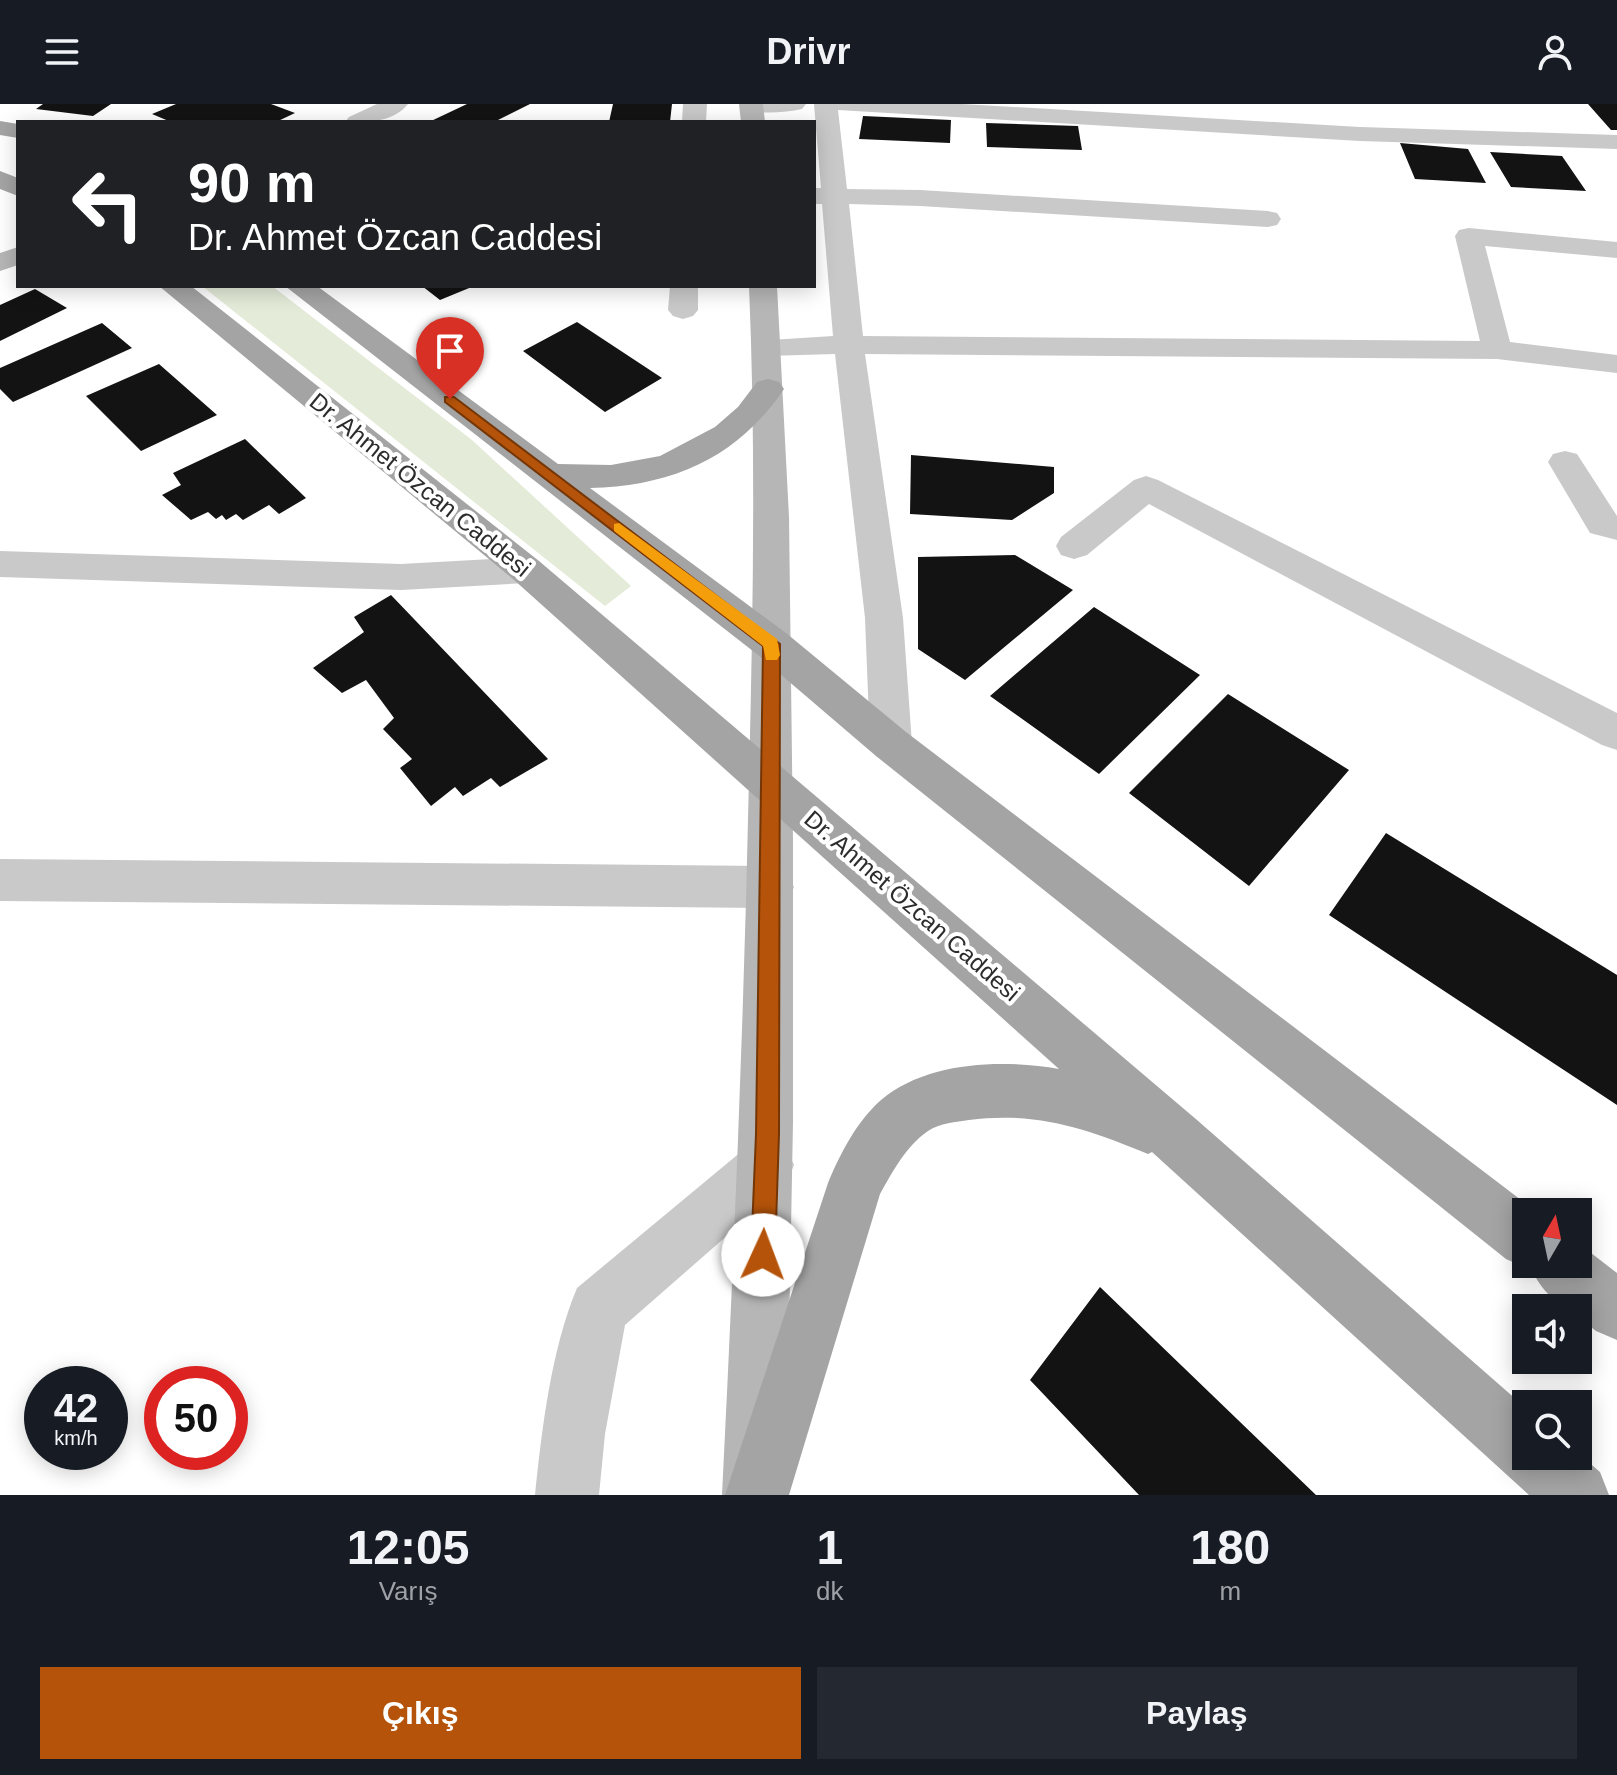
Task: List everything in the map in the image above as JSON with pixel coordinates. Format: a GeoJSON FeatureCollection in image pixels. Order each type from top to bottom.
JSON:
{"type":"FeatureCollection","features":[{"type":"Feature","properties":{"kind":"main road","name":"Dr. Ahmet Özcan Caddesi"},"geometry":{"type":"LineString","coordinates":[[175,288],[526,570],[1178,1139],[1512,1437]]}},
{"type":"Feature","properties":{"kind":"main road"},"geometry":{"type":"LineString","coordinates":[[302,288],[772,644],[891,744],[1512,1228]]}},
{"type":"Feature","properties":{"kind":"main road"},"geometry":{"type":"LineString","coordinates":[[755,1495],[767,1165],[771,887],[772,644],[763,288]]}},
{"type":"Feature","properties":{"kind":"main road"},"geometry":{"type":"LineString","coordinates":[[550,475],[614,478],[678,461],[732,432],[760,403],[768,389]]}},
{"type":"Feature","properties":{"kind":"main road"},"geometry":{"type":"LineString","coordinates":[[755,1495],[856,1183],[883,1138],[911,1110],[947,1098],[991,1089],[1041,1090],[1104,1108],[1178,1139]]}},
{"type":"Feature","properties":{"kind":"main road"},"geometry":{"type":"LineString","coordinates":[[1576,1278],[1617,1310]]}},
{"type":"Feature","properties":{"kind":"main road"},"geometry":{"type":"LineString","coordinates":[[1549,1470],[1577,1495]]}},
{"type":"Feature","properties":{"kind":"street"},"geometry":{"type":"LineString","coordinates":[[361,120],[396,104]]}},
{"type":"Feature","properties":{"kind":"street"},"geometry":{"type":"LineString","coordinates":[[752,110],[794,104]]}},
{"type":"Feature","properties":{"kind":"street"},"geometry":{"type":"LineString","coordinates":[[826,104],[824,196],[849,345],[884,618],[891,744]]}},
{"type":"Feature","properties":{"kind":"street"},"geometry":{"type":"LineString","coordinates":[[841,104],[1360,134],[1617,142]]}},
{"type":"Feature","properties":{"kind":"street"},"geometry":{"type":"LineString","coordinates":[[824,196],[1268,219]]}},
{"type":"Feature","properties":{"kind":"street"},"geometry":{"type":"LineString","coordinates":[[1497,350],[1469,236],[1617,250]]}},
{"type":"Feature","properties":{"kind":"street"},"geometry":{"type":"LineString","coordinates":[[767,347],[1497,350],[1617,364]]}},
{"type":"Feature","properties":{"kind":"street"},"geometry":{"type":"LineString","coordinates":[[1565,462],[1603,524],[1617,528]]}},
{"type":"Feature","properties":{"kind":"street"},"geometry":{"type":"LineString","coordinates":[[1074,546],[1146,488],[1617,733]]}},
{"type":"Feature","properties":{"kind":"street"},"geometry":{"type":"LineString","coordinates":[[0,564],[401,577],[526,570]]}},
{"type":"Feature","properties":{"kind":"street"},"geometry":{"type":"LineString","coordinates":[[0,880],[771,887]]}},
{"type":"Feature","properties":{"kind":"street"},"geometry":{"type":"LineString","coordinates":[[567,1495],[573,1434],[598,1309],[767,1165]]}},
{"type":"Feature","properties":{"kind":"green space"},"geometry":{"type":"Polygon","coordinates":[[[205,288],[275,288],[472,440],[631,586],[605,606],[205,288]]]}},
{"type":"Feature","properties":{"kind":"building"},"geometry":{"type":"Polygon","coordinates":[[[43,104],[111,104],[93,116],[36,109],[43,104]]]}},
{"type":"Feature","properties":{"kind":"building"},"geometry":{"type":"Polygon","coordinates":[[[176,104],[271,104],[295,113],[280,120],[166,120],[152,114],[176,104]]]}},
{"type":"Feature","properties":{"kind":"building"},"geometry":{"type":"Polygon","coordinates":[[[467,104],[530,104],[498,120],[433,120],[467,104]]]}},
{"type":"Feature","properties":{"kind":"building"},"geometry":{"type":"Polygon","coordinates":[[[613,104],[672,104],[670,120],[609,120],[613,104]]]}},
{"type":"Feature","properties":{"kind":"building"},"geometry":{"type":"Polygon","coordinates":[[[1588,104],[1617,104],[1617,130],[1611,130],[1588,104]]]}},
{"type":"Feature","properties":{"kind":"building"},"geometry":{"type":"Polygon","coordinates":[[[863,116],[951,120],[950,143],[859,139],[863,116]]]}},
{"type":"Feature","properties":{"kind":"building"},"geometry":{"type":"Polygon","coordinates":[[[986,123],[1078,126],[1082,150],[987,147],[986,123]]]}},
{"type":"Feature","properties":{"kind":"building"},"geometry":{"type":"Polygon","coordinates":[[[1400,143],[1468,149],[1486,183],[1415,179],[1400,143]]]}},
{"type":"Feature","properties":{"kind":"building"},"geometry":{"type":"Polygon","coordinates":[[[1490,152],[1562,156],[1586,191],[1511,187],[1490,152]]]}},
{"type":"Feature","properties":{"kind":"building"},"geometry":{"type":"Polygon","coordinates":[[[425,288],[469,288],[440,300],[425,288]]]}},
{"type":"Feature","properties":{"kind":"building"},"geometry":{"type":"Polygon","coordinates":[[[35,289],[67,308],[0,341],[0,305],[35,289]]]}},
{"type":"Feature","properties":{"kind":"building"},"geometry":{"type":"Polygon","coordinates":[[[577,322],[662,378],[605,412],[523,351],[577,322]]]}},
{"type":"Feature","properties":{"kind":"building"},"geometry":{"type":"Polygon","coordinates":[[[102,323],[132,348],[13,402],[0,389],[0,368],[102,323]]]}},
{"type":"Feature","properties":{"kind":"building"},"geometry":{"type":"Polygon","coordinates":[[[159,364],[217,415],[141,451],[86,396],[159,364]]]}},
{"type":"Feature","properties":{"kind":"building"},"geometry":{"type":"Polygon","coordinates":[[[245,439],[306,498],[279,514],[269,505],[243,520],[236,514],[226,520],[222,515],[216,519],[208,512],[191,520],[162,495],[181,485],[173,473],[245,439]]]}},
{"type":"Feature","properties":{"kind":"building"},"geometry":{"type":"Polygon","coordinates":[[[911,455],[1054,467],[1054,493],[1012,520],[910,514],[911,455]]]}},
{"type":"Feature","properties":{"kind":"building"},"geometry":{"type":"Polygon","coordinates":[[[1015,555],[1073,590],[965,680],[918,649],[918,557],[1015,555]]]}},
{"type":"Feature","properties":{"kind":"building"},"geometry":{"type":"Polygon","coordinates":[[[391,595],[548,759],[500,787],[491,778],[463,796],[455,787],[431,806],[400,768],[412,759],[383,729],[394,718],[366,680],[342,693],[313,668],[364,632],[354,617],[391,595]]]}},
{"type":"Feature","properties":{"kind":"building"},"geometry":{"type":"Polygon","coordinates":[[[1094,607],[1200,675],[1099,774],[990,696],[1094,607]]]}},
{"type":"Feature","properties":{"kind":"building"},"geometry":{"type":"Polygon","coordinates":[[[1228,694],[1349,770],[1249,886],[1129,793],[1228,694]]]}},
{"type":"Feature","properties":{"kind":"building"},"geometry":{"type":"Polygon","coordinates":[[[1386,833],[1617,975],[1617,1105],[1329,915],[1386,833]]]}},
{"type":"Feature","properties":{"kind":"building"},"geometry":{"type":"Polygon","coordinates":[[[1100,1287],[1316,1495],[1139,1495],[1030,1380],[1100,1287]]]}},
{"type":"Feature","properties":{"kind":"slow traffic"},"geometry":{"type":"LineString","coordinates":[[619,528],[772,644],[772,655]]}},
{"type":"Feature","properties":{"kind":"route"},"geometry":{"type":"LineString","coordinates":[[450,399],[772,644],[768,1134],[763,1255]]}}]}
